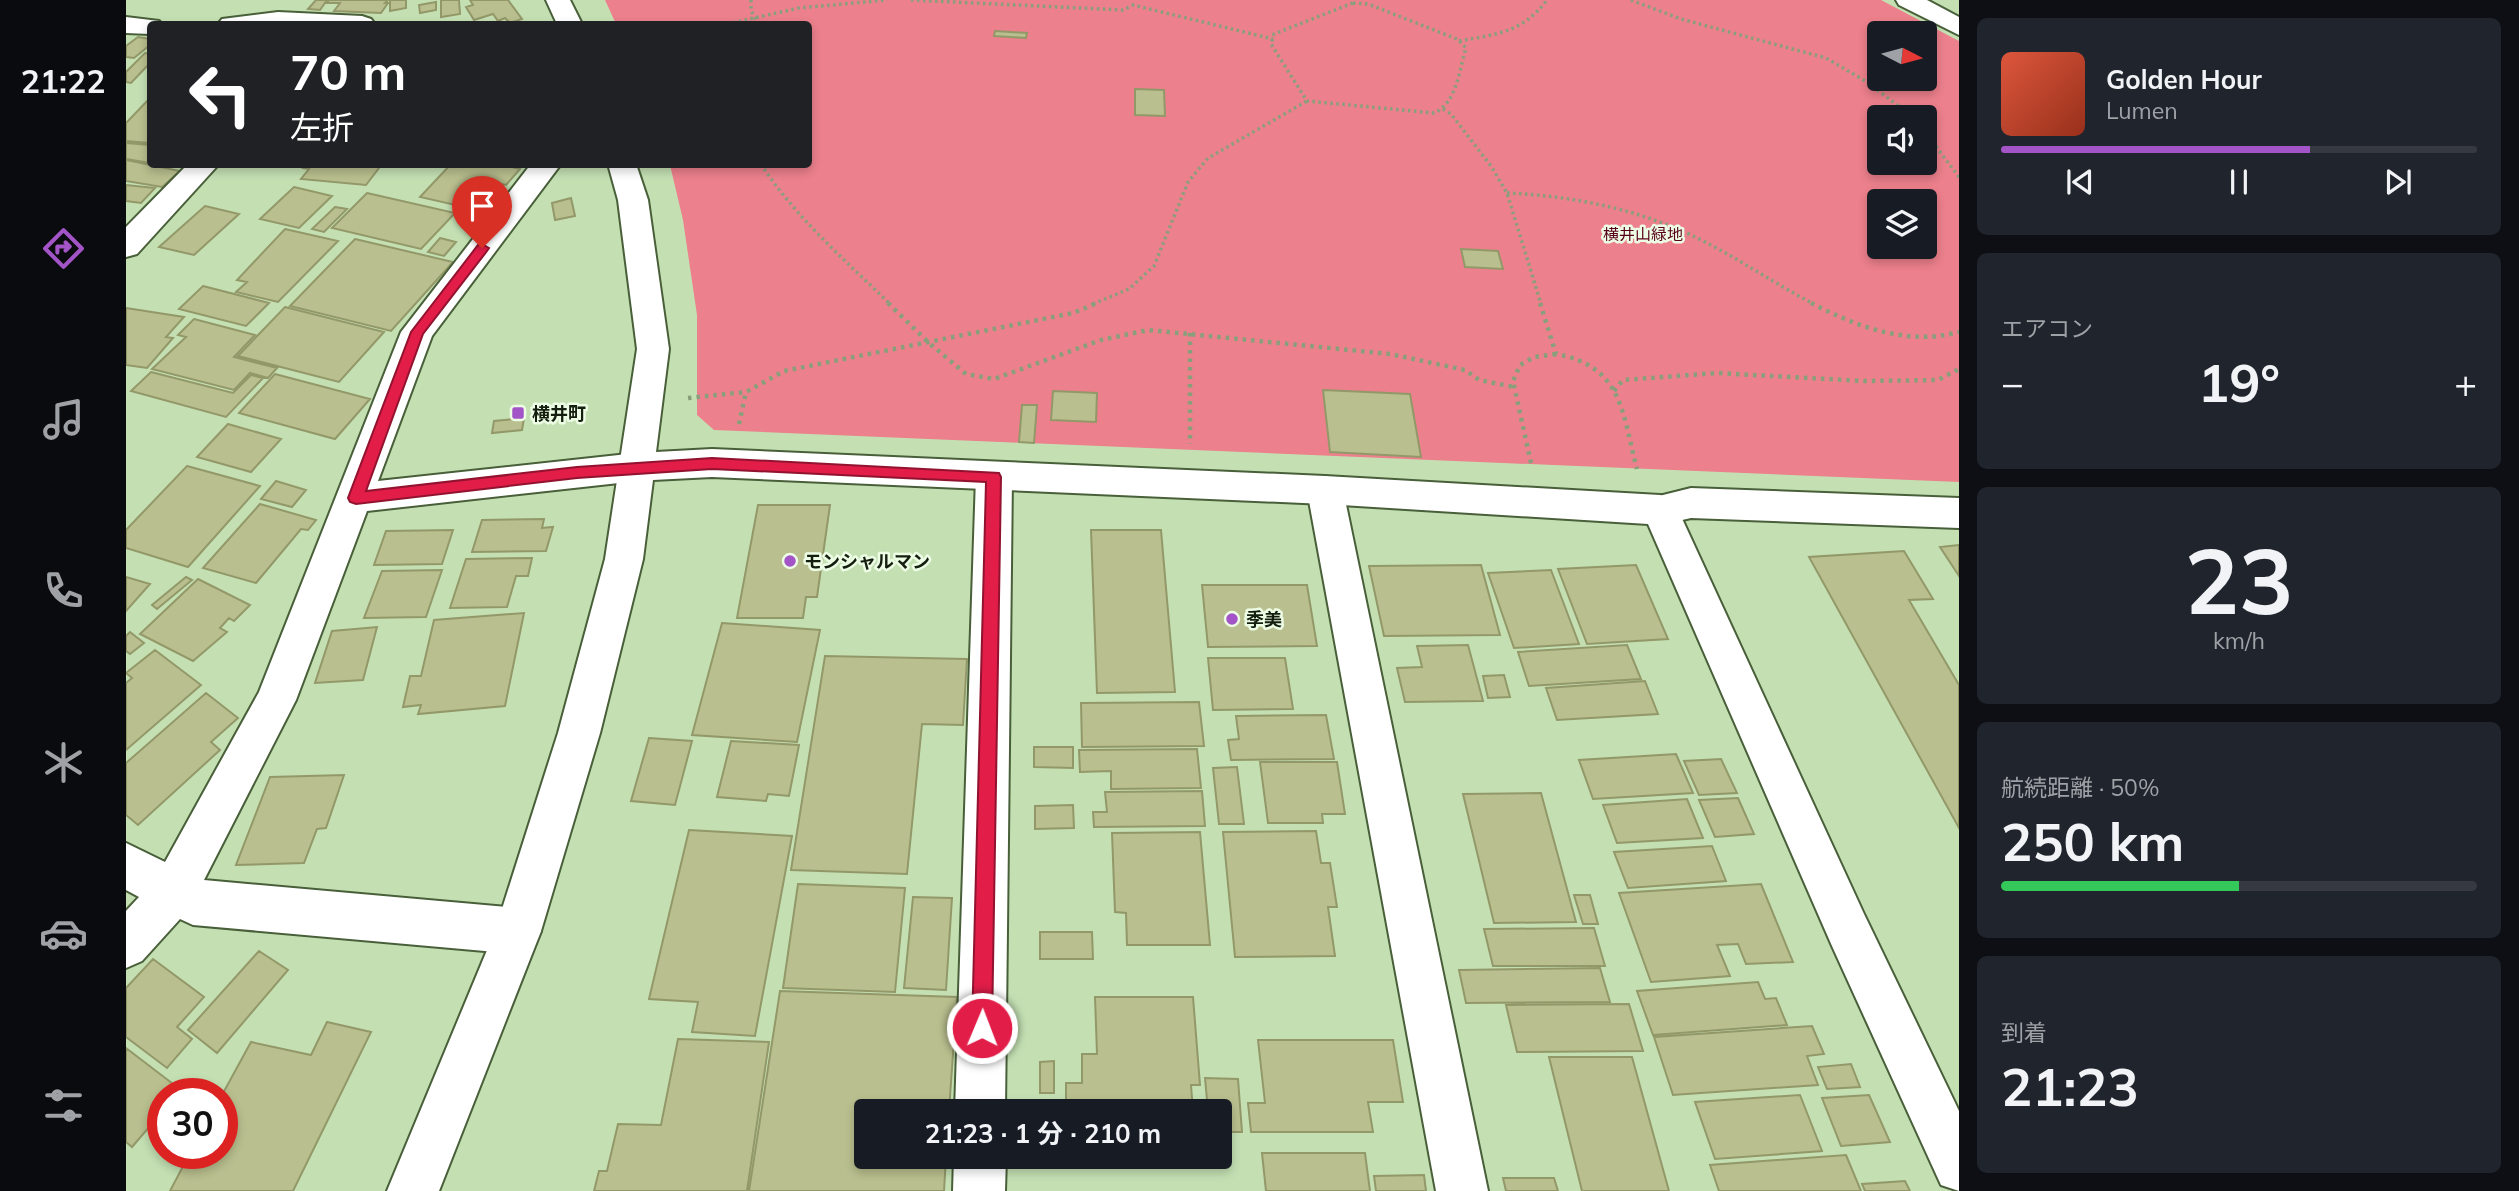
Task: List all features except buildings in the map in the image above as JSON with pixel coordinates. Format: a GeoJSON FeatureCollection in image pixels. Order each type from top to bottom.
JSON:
{"type":"FeatureCollection","features":[{"type":"Feature","properties":{"kind":"street"},"geometry":{"type":"LineString","coordinates":[[558,0],[568,21]]}},
{"type":"Feature","properties":{"kind":"street"},"geometry":{"type":"LineString","coordinates":[[1908,0],[1959,27]]}},
{"type":"Feature","properties":{"kind":"street"},"geometry":{"type":"LineString","coordinates":[[266,21],[295,21]]}},
{"type":"Feature","properties":{"kind":"street"},"geometry":{"type":"LineString","coordinates":[[126,25],[147,26]]}},
{"type":"Feature","properties":{"kind":"street"},"geometry":{"type":"LineString","coordinates":[[126,247],[158,210],[201,168]]}},
{"type":"Feature","properties":{"kind":"street"},"geometry":{"type":"LineString","coordinates":[[126,945],[173,893],[276,700],[356,498],[417,332],[544,168]]}},
{"type":"Feature","properties":{"kind":"street"},"geometry":{"type":"LineString","coordinates":[[413,1191],[518,930],[579,733],[624,559],[653,349],[634,200],[623,168]]}},
{"type":"Feature","properties":{"kind":"street"},"geometry":{"type":"LineString","coordinates":[[356,498],[637,467],[712,463],[1325,490],[1650,495],[1691,503],[1959,513]]}},
{"type":"Feature","properties":{"kind":"street"},"geometry":{"type":"LineString","coordinates":[[981,1099],[994,477]]}},
{"type":"Feature","properties":{"kind":"street"},"geometry":{"type":"LineString","coordinates":[[1325,490],[1462,1191]]}},
{"type":"Feature","properties":{"kind":"street"},"geometry":{"type":"LineString","coordinates":[[1650,495],[1959,1167]]}},
{"type":"Feature","properties":{"kind":"street"},"geometry":{"type":"LineString","coordinates":[[126,865],[193,902],[518,930]]}},
{"type":"Feature","properties":{"kind":"street"},"geometry":{"type":"LineString","coordinates":[[979,1169],[979,1191]]}},
{"type":"Feature","properties":{"kind":"path"},"geometry":{"type":"LineString","coordinates":[[751,0],[756,21]]}},
{"type":"Feature","properties":{"kind":"path"},"geometry":{"type":"LineString","coordinates":[[739,21],[799,8],[887,0]]}},
{"type":"Feature","properties":{"kind":"path"},"geometry":{"type":"LineString","coordinates":[[911,0],[1123,10],[1133,5],[1272,39]]}},
{"type":"Feature","properties":{"kind":"path"},"geometry":{"type":"LineString","coordinates":[[1123,10],[1124,0]]}},
{"type":"Feature","properties":{"kind":"path"},"geometry":{"type":"LineString","coordinates":[[1459,41],[1519,30],[1547,0]]}},
{"type":"Feature","properties":{"kind":"path"},"geometry":{"type":"LineString","coordinates":[[1631,0],[1681,19],[1826,58],[1867,82],[1897,105]]}},
{"type":"Feature","properties":{"kind":"path"},"geometry":{"type":"LineString","coordinates":[[684,399],[746,392],[784,371],[1073,313],[1129,289],[1154,266],[1188,182],[1208,158],[1307,101],[1434,113],[1443,109],[1451,99],[1466,48],[1459,41],[1368,4],[1353,3],[1274,34],[1271,44],[1307,101]]}},
{"type":"Feature","properties":{"kind":"path"},"geometry":{"type":"LineString","coordinates":[[1443,109],[1451,114],[1491,166],[1507,193],[1556,354]]}},
{"type":"Feature","properties":{"kind":"path"},"geometry":{"type":"LineString","coordinates":[[1937,148],[1959,177]]}},
{"type":"Feature","properties":{"kind":"path"},"geometry":{"type":"LineString","coordinates":[[764,168],[792,204],[929,343],[966,374],[994,379],[1101,340],[1148,330],[1390,354],[1465,370],[1479,380],[1514,387]]}},
{"type":"Feature","properties":{"kind":"path"},"geometry":{"type":"LineString","coordinates":[[1507,193],[1578,199],[1623,209],[1666,223],[1851,322],[1892,333],[1933,338],[1959,332]]}},
{"type":"Feature","properties":{"kind":"path"},"geometry":{"type":"LineString","coordinates":[[1190,333],[1190,446]]}},
{"type":"Feature","properties":{"kind":"path"},"geometry":{"type":"LineString","coordinates":[[1533,475],[1513,381],[1520,365],[1534,357],[1556,354],[1596,367],[1610,381],[1650,495]]}},
{"type":"Feature","properties":{"kind":"path"},"geometry":{"type":"LineString","coordinates":[[1614,391],[1623,380],[1717,373],[1864,381],[1938,380],[1959,369]]}},
{"type":"Feature","properties":{"kind":"path"},"geometry":{"type":"LineString","coordinates":[[737,431],[746,392]]}},
{"type":"Feature","properties":{"kind":"green space","name":"横井山緑地"},"geometry":{"type":"Polygon","coordinates":[[[605,0],[1881,0],[1921,21],[1867,21],[1867,91],[1937,91],[1937,29],[1959,41],[1959,482],[714,430],[697,415],[697,315],[683,220],[671,168],[812,168],[812,21],[615,21],[605,0]]]}},
{"type":"Feature","properties":{"kind":"place","name":"横井町"},"geometry":{"type":"Point","coordinates":[518,413]}},
{"type":"Feature","properties":{"kind":"place","name":"モンシャルマン"},"geometry":{"type":"Point","coordinates":[790,561]}},
{"type":"Feature","properties":{"kind":"place","name":"季美"},"geometry":{"type":"Point","coordinates":[1232,619]}},
{"type":"Feature","properties":{"kind":"route"},"geometry":{"type":"LineString","coordinates":[[482,248],[417,332],[356,498],[577,472],[712,463],[994,477],[982,1028]]}}]}
